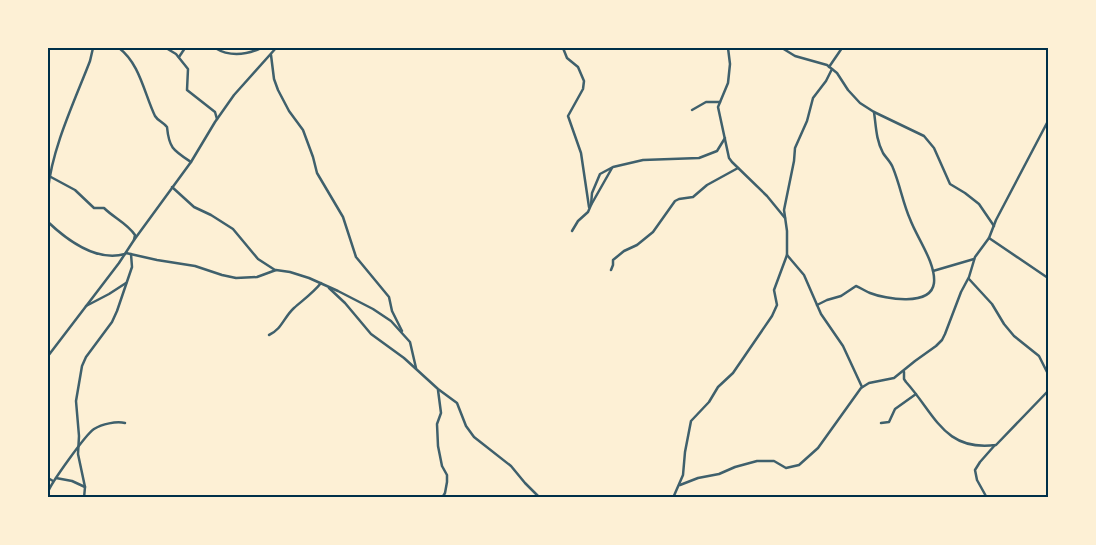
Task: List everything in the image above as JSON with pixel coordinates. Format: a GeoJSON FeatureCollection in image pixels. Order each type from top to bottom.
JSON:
{"type":"FeatureCollection","features":[{"type":"Feature","properties":{"kind":"street"},"geometry":{"type":"LineString","coordinates":[[48,190],[49,176],[59,143],[93,48]]}},
{"type":"Feature","properties":{"kind":"street"},"geometry":{"type":"LineString","coordinates":[[119,48],[128,56],[143,83],[156,118],[167,127],[169,142],[173,149],[191,162]]}},
{"type":"Feature","properties":{"kind":"street"},"geometry":{"type":"LineString","coordinates":[[166,48],[179,57],[188,72],[186,90],[215,112],[217,118],[215,122]]}},
{"type":"Feature","properties":{"kind":"street"},"geometry":{"type":"LineString","coordinates":[[179,57],[185,48]]}},
{"type":"Feature","properties":{"kind":"street"},"geometry":{"type":"LineString","coordinates":[[215,48],[239,54],[245,54],[260,48]]}},
{"type":"Feature","properties":{"kind":"street"},"geometry":{"type":"LineString","coordinates":[[48,356],[119,264],[134,240],[191,162],[234,95],[276,48]]}},
{"type":"Feature","properties":{"kind":"street"},"geometry":{"type":"LineString","coordinates":[[563,48],[567,58],[578,68],[584,81],[583,89],[568,116],[581,153],[590,207]]}},
{"type":"Feature","properties":{"kind":"street"},"geometry":{"type":"LineString","coordinates":[[728,48],[730,64],[728,83],[720,102],[718,113],[729,158],[785,218]]}},
{"type":"Feature","properties":{"kind":"street"},"geometry":{"type":"LineString","coordinates":[[782,48],[795,56],[831,68],[841,78],[853,96],[874,112],[924,136],[934,148],[950,184],[979,204],[994,226]]}},
{"type":"Feature","properties":{"kind":"street"},"geometry":{"type":"LineString","coordinates":[[673,498],[684,475],[685,452],[691,421],[709,402],[718,387],[733,373],[778,306],[774,290],[787,255],[785,200],[795,148],[807,121],[813,98],[826,81],[842,48]]}},
{"type":"Feature","properties":{"kind":"street"},"geometry":{"type":"LineString","coordinates":[[271,55],[274,79],[278,90],[289,111],[304,130],[317,173],[343,217],[356,257],[389,297],[392,311],[412,347],[416,368]]}},
{"type":"Feature","properties":{"kind":"street"},"geometry":{"type":"LineString","coordinates":[[692,110],[706,102],[720,102]]}},
{"type":"Feature","properties":{"kind":"street"},"geometry":{"type":"LineString","coordinates":[[817,305],[841,296],[856,286],[869,293],[888,297],[919,299],[932,289],[934,283],[930,261],[910,219],[892,166],[880,147],[874,112]]}},
{"type":"Feature","properties":{"kind":"street"},"geometry":{"type":"LineString","coordinates":[[680,486],[698,478],[719,474],[757,461],[774,461],[786,468],[799,465],[818,448],[849,402],[862,387],[868,383],[889,380],[905,371],[915,361],[936,346],[945,334],[974,259],[989,238],[996,220],[1047,128],[1048,121]]}},
{"type":"Feature","properties":{"kind":"street"},"geometry":{"type":"LineString","coordinates":[[590,207],[592,193],[600,174],[613,167],[657,159],[699,158],[717,151],[724,138]]}},
{"type":"Feature","properties":{"kind":"street"},"geometry":{"type":"LineString","coordinates":[[48,160],[53,162]]}},
{"type":"Feature","properties":{"kind":"street"},"geometry":{"type":"LineString","coordinates":[[572,230],[590,207],[613,167]]}},
{"type":"Feature","properties":{"kind":"street"},"geometry":{"type":"LineString","coordinates":[[611,270],[614,265],[613,260],[653,232],[679,198],[693,197],[707,185],[738,168]]}},
{"type":"Feature","properties":{"kind":"street"},"geometry":{"type":"LineString","coordinates":[[49,176],[75,190],[94,208],[104,208],[126,225],[134,235],[134,240]]}},
{"type":"Feature","properties":{"kind":"street"},"geometry":{"type":"LineString","coordinates":[[172,187],[194,207],[233,229],[258,259],[276,270],[300,275],[321,283],[373,309],[391,321],[404,334]]}},
{"type":"Feature","properties":{"kind":"street"},"geometry":{"type":"LineString","coordinates":[[48,222],[57,231],[98,254],[118,256],[131,254],[195,266],[236,278],[257,277],[276,270]]}},
{"type":"Feature","properties":{"kind":"street"},"geometry":{"type":"LineString","coordinates":[[989,238],[1048,278]]}},
{"type":"Feature","properties":{"kind":"street"},"geometry":{"type":"LineString","coordinates":[[84,498],[85,487],[78,449],[80,436],[76,401],[83,361],[112,322],[117,311],[132,267],[131,254]]}},
{"type":"Feature","properties":{"kind":"street"},"geometry":{"type":"LineString","coordinates":[[787,255],[804,275],[817,305],[843,346],[862,387]]}},
{"type":"Feature","properties":{"kind":"street"},"geometry":{"type":"LineString","coordinates":[[933,272],[974,259]]}},
{"type":"Feature","properties":{"kind":"street"},"geometry":{"type":"LineString","coordinates":[[968,278],[992,304],[1014,336],[1039,356],[1048,374]]}},
{"type":"Feature","properties":{"kind":"street"},"geometry":{"type":"LineString","coordinates":[[84,307],[109,294],[126,282]]}},
{"type":"Feature","properties":{"kind":"street"},"geometry":{"type":"LineString","coordinates":[[269,335],[279,328],[292,309],[309,296],[321,283]]}},
{"type":"Feature","properties":{"kind":"street"},"geometry":{"type":"LineString","coordinates":[[326,286],[345,303],[371,334],[416,368],[438,389],[457,403],[466,426],[474,437],[511,466],[540,498]]}},
{"type":"Feature","properties":{"kind":"street"},"geometry":{"type":"LineString","coordinates":[[905,371],[904,379],[940,426],[949,434],[962,443],[971,446],[996,445]]}},
{"type":"Feature","properties":{"kind":"street"},"geometry":{"type":"LineString","coordinates":[[438,389],[441,413],[437,424],[438,446],[442,466],[447,474],[446,493],[442,498]]}},
{"type":"Feature","properties":{"kind":"street"},"geometry":{"type":"LineString","coordinates":[[987,498],[977,480],[975,470],[980,462],[1048,391]]}},
{"type":"Feature","properties":{"kind":"street"},"geometry":{"type":"LineString","coordinates":[[880,422],[889,422],[895,409],[916,394]]}},
{"type":"Feature","properties":{"kind":"street"},"geometry":{"type":"LineString","coordinates":[[48,492],[54,479],[96,428],[117,422],[125,423]]}},
{"type":"Feature","properties":{"kind":"street"},"geometry":{"type":"LineString","coordinates":[[48,478],[72,481],[85,487]]}}]}
